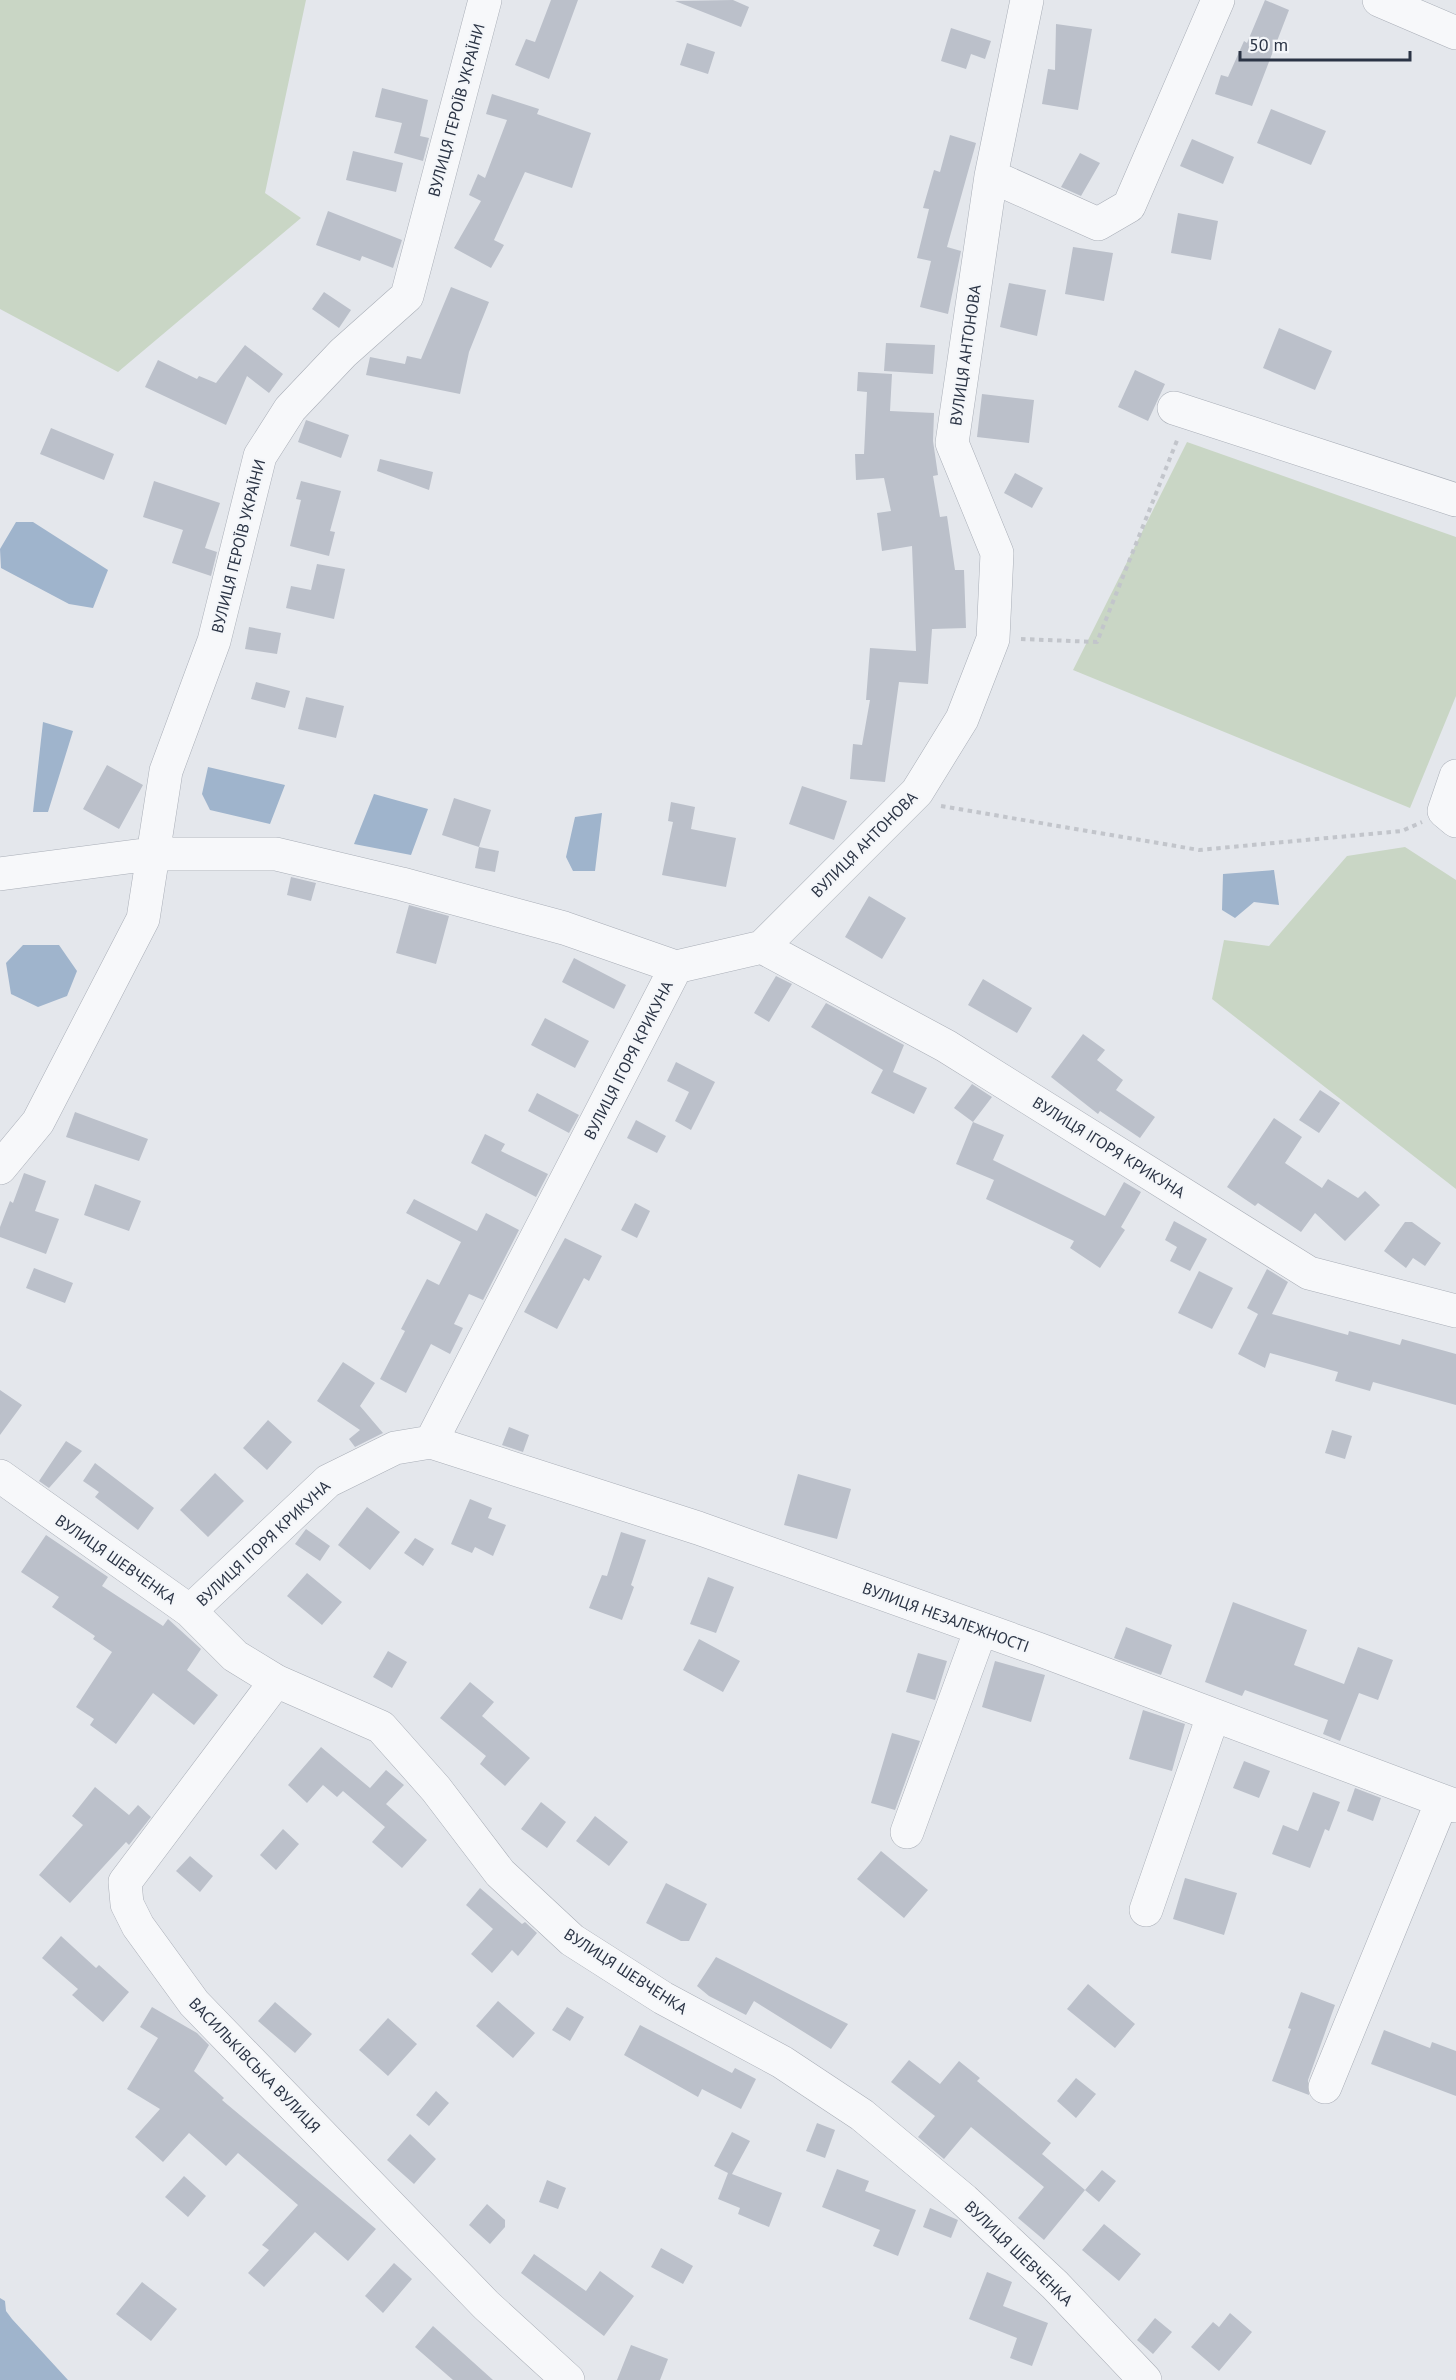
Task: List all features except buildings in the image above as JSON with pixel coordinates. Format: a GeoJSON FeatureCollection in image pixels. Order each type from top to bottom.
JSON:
{"type":"FeatureCollection","features":[{"type":"Feature","properties":{"kind":"street","name":"ВУЛИЦЯ ГЕРОЇВ УКРАЇНИ"},"geometry":{"type":"LineString","coordinates":[[0,1168],[38,1122],[143,919],[151,855],[166,771],[214,641],[260,456],[290,409],[343,353],[407,296],[485,0]]}},
{"type":"Feature","properties":{"kind":"street","name":"ВУЛИЦЯ АНТОНОВА"},"geometry":{"type":"LineString","coordinates":[[762,947],[917,792],[962,719],[993,639],[997,553],[952,443],[991,176],[1027,0]]}},
{"type":"Feature","properties":{"kind":"street"},"geometry":{"type":"LineString","coordinates":[[991,176],[1098,224],[1129,206],[1218,0]]}},
{"type":"Feature","properties":{"kind":"street"},"geometry":{"type":"LineString","coordinates":[[1379,0],[1456,33]]}},
{"type":"Feature","properties":{"kind":"street"},"geometry":{"type":"LineString","coordinates":[[1181,410],[1456,500]]}},
{"type":"Feature","properties":{"kind":"street"},"geometry":{"type":"LineString","coordinates":[[1450,816],[1456,776]]}},
{"type":"Feature","properties":{"kind":"street"},"geometry":{"type":"LineString","coordinates":[[0,873],[151,855],[276,854],[402,884],[564,928],[676,967]]}},
{"type":"Feature","properties":{"kind":"street","name":"ВУЛИЦЯ ІГОРЯ КРИКУНА"},"geometry":{"type":"LineString","coordinates":[[190,1611],[328,1480],[394,1448],[431,1442],[676,967],[762,947],[946,1046],[1309,1273],[1456,1311]]}},
{"type":"Feature","properties":{"kind":"street","name":"ВУЛИЦЯ НЕЗАЛЕЖНОСТІ"},"geometry":{"type":"LineString","coordinates":[[431,1442],[699,1528],[981,1629],[1449,1803]]}},
{"type":"Feature","properties":{"kind":"street","name":"ВУЛИЦЯ ШЕВЧЕНКА"},"geometry":{"type":"LineString","coordinates":[[0,1476],[190,1611],[235,1656],[276,1681],[381,1727],[436,1789],[500,1873],[572,1940],[663,1998],[782,2062],[862,2115],[964,2200],[1030,2262],[1145,2380]]}},
{"type":"Feature","properties":{"kind":"street"},"geometry":{"type":"LineString","coordinates":[[907,1832],[981,1629]]}},
{"type":"Feature","properties":{"kind":"street","name":"ВАСИЛЬКІВСЬКА ВУЛИЦЯ"},"geometry":{"type":"LineString","coordinates":[[276,1681],[125,1882],[127,1904],[138,1926],[194,2003],[486,2305],[568,2380]]}},
{"type":"Feature","properties":{"kind":"street"},"geometry":{"type":"LineString","coordinates":[[1146,1910],[1213,1716]]}},
{"type":"Feature","properties":{"kind":"street"},"geometry":{"type":"LineString","coordinates":[[1325,2087],[1449,1803]]}},
{"type":"Feature","properties":{"kind":"path"},"geometry":{"type":"LineString","coordinates":[[993,639],[1097,642],[1181,410]]}},
{"type":"Feature","properties":{"kind":"path"},"geometry":{"type":"LineString","coordinates":[[940,806],[1199,850],[1401,831],[1450,816]]}},
{"type":"Feature","properties":{"kind":"green space"},"geometry":{"type":"Polygon","coordinates":[[[0,0],[306,0],[265,193],[301,218],[118,372],[0,309],[0,0]]]}},
{"type":"Feature","properties":{"kind":"green space"},"geometry":{"type":"Polygon","coordinates":[[[1187,442],[1456,537],[1456,696],[1410,808],[1073,670],[1187,442]]]}},
{"type":"Feature","properties":{"kind":"green space"},"geometry":{"type":"Polygon","coordinates":[[[1405,847],[1456,880],[1456,1189],[1212,999],[1224,940],[1269,946],[1347,856],[1405,847]]]}},
{"type":"Feature","properties":{"kind":"water"},"geometry":{"type":"Polygon","coordinates":[[[16,522],[33,522],[108,570],[93,608],[69,604],[1,568],[0,549],[16,522]]]}},
{"type":"Feature","properties":{"kind":"water"},"geometry":{"type":"Polygon","coordinates":[[[43,722],[73,731],[48,812],[33,812],[43,722]]]}},
{"type":"Feature","properties":{"kind":"water"},"geometry":{"type":"Polygon","coordinates":[[[208,767],[285,785],[270,824],[210,810],[202,794],[208,767]]]}},
{"type":"Feature","properties":{"kind":"water"},"geometry":{"type":"Polygon","coordinates":[[[374,794],[428,809],[411,855],[354,844],[374,794]]]}},
{"type":"Feature","properties":{"kind":"water"},"geometry":{"type":"Polygon","coordinates":[[[602,813],[595,871],[573,871],[566,857],[575,817],[602,813]]]}},
{"type":"Feature","properties":{"kind":"water"},"geometry":{"type":"Polygon","coordinates":[[[1274,870],[1279,905],[1254,902],[1235,918],[1222,910],[1223,874],[1274,870]]]}},
{"type":"Feature","properties":{"kind":"water"},"geometry":{"type":"Polygon","coordinates":[[[23,945],[59,945],[77,971],[67,996],[38,1007],[11,994],[6,963],[23,945]]]}},
{"type":"Feature","properties":{"kind":"water"},"geometry":{"type":"Polygon","coordinates":[[[0,2298],[5,2301],[6,2311],[12,2319],[68,2380],[0,2380],[0,2298]]]}}]}
